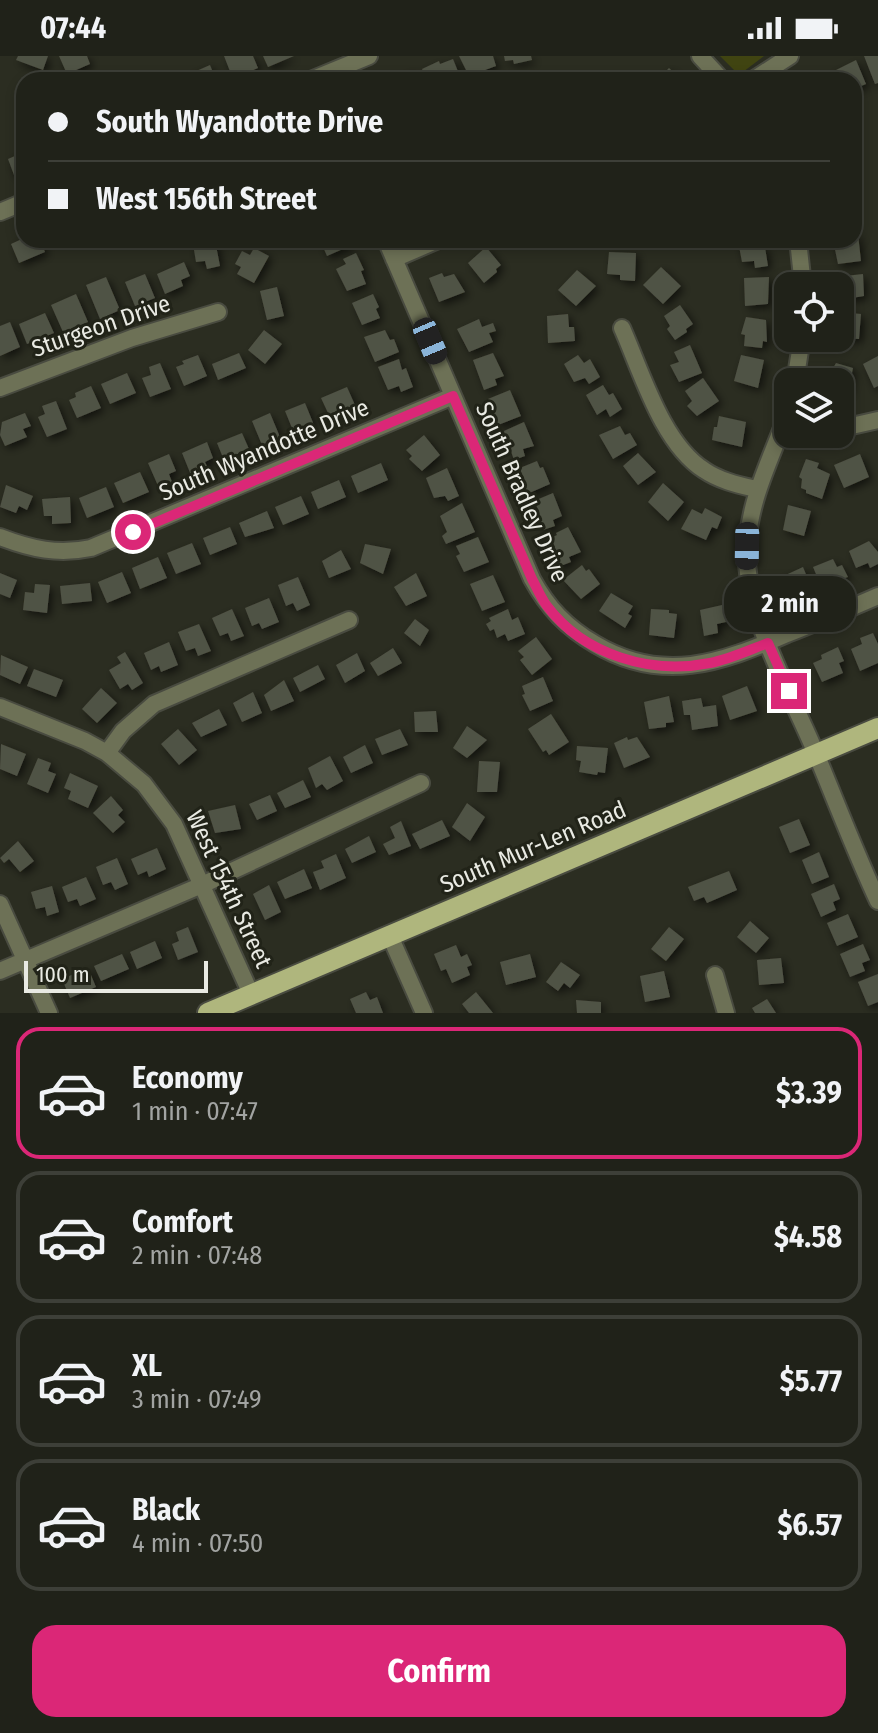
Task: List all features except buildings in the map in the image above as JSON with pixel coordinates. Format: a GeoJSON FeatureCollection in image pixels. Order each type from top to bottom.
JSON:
{"type":"FeatureCollection","features":[{"type":"Feature","properties":{"kind":"main road","name":"South Mur-Len Road"},"geometry":{"type":"LineString","coordinates":[[208,1013],[878,728]]}},
{"type":"Feature","properties":{"kind":"street"},"geometry":{"type":"LineString","coordinates":[[331,72],[369,56]]}},
{"type":"Feature","properties":{"kind":"street"},"geometry":{"type":"LineString","coordinates":[[700,56],[715,72]]}},
{"type":"Feature","properties":{"kind":"street"},"geometry":{"type":"LineString","coordinates":[[765,72],[790,56]]}},
{"type":"Feature","properties":{"kind":"street","name":"South Bradley Drive"},"geometry":{"type":"LineString","coordinates":[[389,248],[532,579],[548,607],[564,623],[616,657],[670,667],[720,661],[878,596]]}},
{"type":"Feature","properties":{"kind":"street"},"geometry":{"type":"LineString","coordinates":[[394,259],[419,248]]}},
{"type":"Feature","properties":{"kind":"street"},"geometry":{"type":"LineString","coordinates":[[799,248],[801,272]]}},
{"type":"Feature","properties":{"kind":"street","name":"Sturgeon Drive"},"geometry":{"type":"LineString","coordinates":[[0,388],[132,338],[218,312]]}},
{"type":"Feature","properties":{"kind":"street"},"geometry":{"type":"LineString","coordinates":[[622,328],[663,420],[679,447],[704,470],[720,479],[756,489]]}},
{"type":"Feature","properties":{"kind":"street","name":"South Wyandotte Drive"},"geometry":{"type":"LineString","coordinates":[[0,537],[46,551],[68,552],[91,548],[453,396]]}},
{"type":"Feature","properties":{"kind":"street"},"geometry":{"type":"LineString","coordinates":[[854,425],[878,420]]}},
{"type":"Feature","properties":{"kind":"street"},"geometry":{"type":"LineString","coordinates":[[774,446],[751,509],[747,569],[755,610],[878,901]]}},
{"type":"Feature","properties":{"kind":"street"},"geometry":{"type":"LineString","coordinates":[[107,753],[123,731],[154,704],[349,620]]}},
{"type":"Feature","properties":{"kind":"street","name":"West 154th Street"},"geometry":{"type":"LineString","coordinates":[[0,707],[85,741],[107,753],[144,784],[179,835],[251,994]]}},
{"type":"Feature","properties":{"kind":"street"},"geometry":{"type":"LineString","coordinates":[[0,971],[202,885],[421,783]]}},
{"type":"Feature","properties":{"kind":"street"},"geometry":{"type":"LineString","coordinates":[[0,904],[49,1013]]}},
{"type":"Feature","properties":{"kind":"street"},"geometry":{"type":"LineString","coordinates":[[390,936],[424,1013]]}},
{"type":"Feature","properties":{"kind":"street"},"geometry":{"type":"LineString","coordinates":[[715,975],[726,1013]]}},
{"type":"Feature","properties":{"kind":"green space"},"geometry":{"type":"Polygon","coordinates":[[[720,56],[764,56],[743,72],[736,72],[720,56]]]}},
{"type":"Feature","properties":{"kind":"route"},"geometry":{"type":"LineString","coordinates":[[133,532],[453,396],[532,579],[548,607],[564,623],[616,657],[670,667],[720,661],[768,643],[789,691]]}}]}
